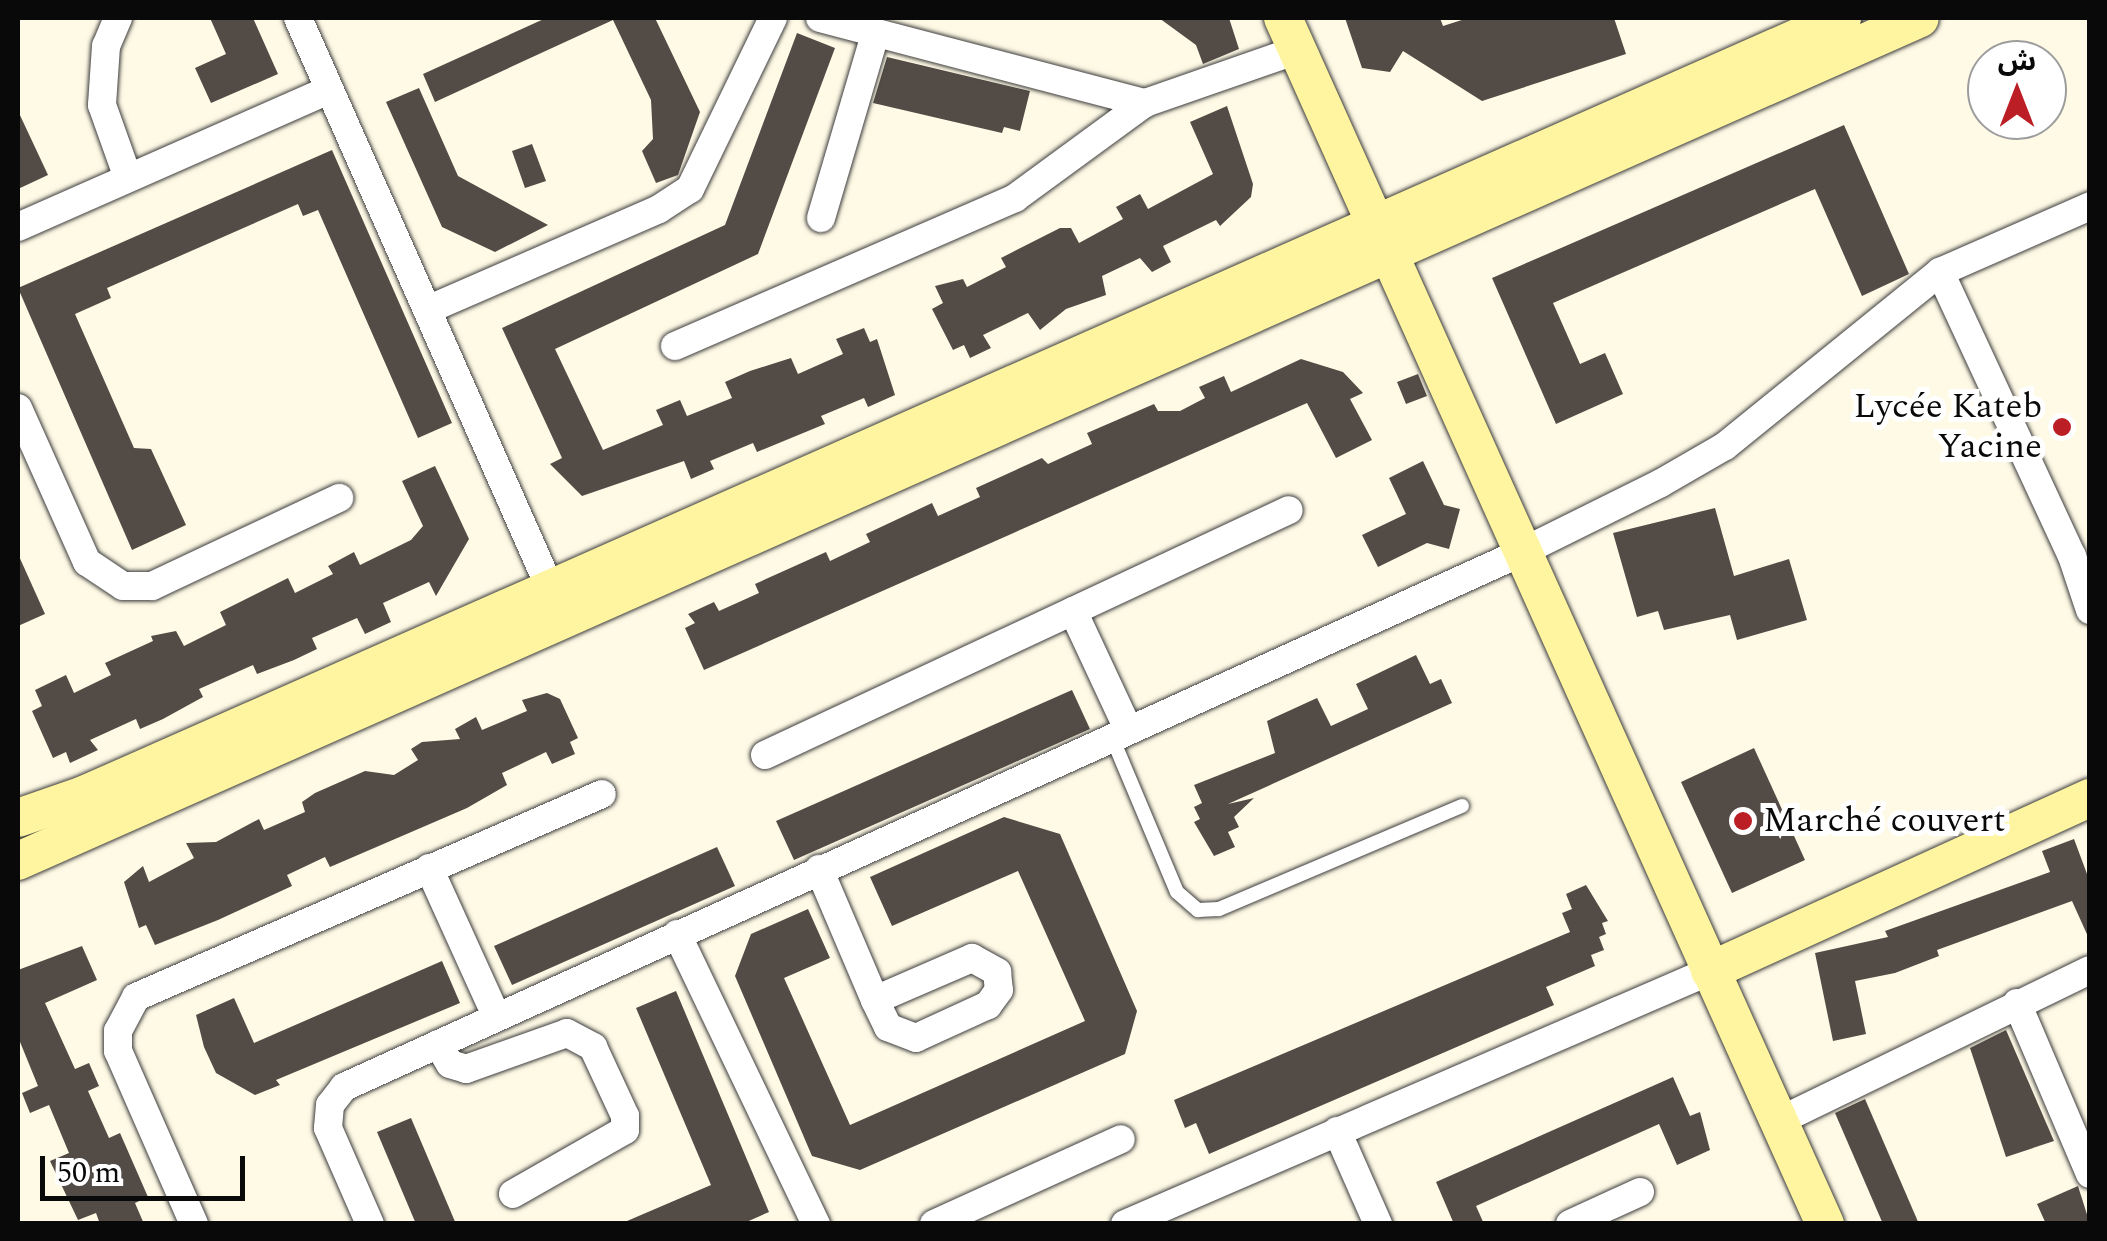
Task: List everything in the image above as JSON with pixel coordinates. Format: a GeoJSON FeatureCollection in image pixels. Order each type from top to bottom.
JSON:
{"type":"FeatureCollection","features":[{"type":"Feature","properties":{"kind":"main road"},"geometry":{"type":"LineString","coordinates":[[1382,241],[1842,18]]}},
{"type":"Feature","properties":{"kind":"main road"},"geometry":{"type":"LineString","coordinates":[[18,818],[84,795],[557,603],[1382,241],[1920,18]]}},
{"type":"Feature","properties":{"kind":"main road"},"geometry":{"type":"LineString","coordinates":[[1290,34],[1520,553],[1826,1224]]}},
{"type":"Feature","properties":{"kind":"main road"},"geometry":{"type":"LineString","coordinates":[[18,861],[557,603]]}},
{"type":"Feature","properties":{"kind":"main road"},"geometry":{"type":"LineString","coordinates":[[1710,971],[2088,804]]}},
{"type":"Feature","properties":{"kind":"street"},"geometry":{"type":"LineString","coordinates":[[118,18],[106,46],[102,105],[128,178]]}},
{"type":"Feature","properties":{"kind":"street"},"geometry":{"type":"LineString","coordinates":[[298,18],[557,603]]}},
{"type":"Feature","properties":{"kind":"street"},"geometry":{"type":"LineString","coordinates":[[427,310],[659,209],[690,189],[773,18]]}},
{"type":"Feature","properties":{"kind":"street"},"geometry":{"type":"LineString","coordinates":[[820,18],[1145,103]]}},
{"type":"Feature","properties":{"kind":"street"},"geometry":{"type":"LineString","coordinates":[[675,346],[1014,198],[1145,103],[1290,34]]}},
{"type":"Feature","properties":{"kind":"street"},"geometry":{"type":"LineString","coordinates":[[821,218],[875,35]]}},
{"type":"Feature","properties":{"kind":"street"},"geometry":{"type":"LineString","coordinates":[[18,227],[329,90]]}},
{"type":"Feature","properties":{"kind":"street"},"geometry":{"type":"LineString","coordinates":[[370,1224],[328,1128],[330,1105],[344,1087],[1119,731],[1520,553],[1725,446],[1940,272],[2090,206]]}},
{"type":"Feature","properties":{"kind":"street"},"geometry":{"type":"LineString","coordinates":[[1940,272],[2072,556],[2090,610]]}},
{"type":"Feature","properties":{"kind":"street"},"geometry":{"type":"LineString","coordinates":[[18,408],[87,562],[123,586],[152,586],[340,498]]}},
{"type":"Feature","properties":{"kind":"street"},"geometry":{"type":"LineString","coordinates":[[765,755],[1289,510]]}},
{"type":"Feature","properties":{"kind":"street"},"geometry":{"type":"LineString","coordinates":[[1072,610],[1119,731]]}},
{"type":"Feature","properties":{"kind":"street"},"geometry":{"type":"LineString","coordinates":[[194,1224],[124,1070],[118,1031],[124,1013],[152,986],[602,794]]}},
{"type":"Feature","properties":{"kind":"street"},"geometry":{"type":"LineString","coordinates":[[429,868],[496,1016]]}},
{"type":"Feature","properties":{"kind":"street"},"geometry":{"type":"LineString","coordinates":[[818,869],[875,1000]]}},
{"type":"Feature","properties":{"kind":"street"},"geometry":{"type":"LineString","coordinates":[[677,934],[816,1224]]}},
{"type":"Feature","properties":{"kind":"street"},"geometry":{"type":"LineString","coordinates":[[1781,1120],[2090,970]]}},
{"type":"Feature","properties":{"kind":"street"},"geometry":{"type":"LineString","coordinates":[[1125,1224],[1710,971]]}},
{"type":"Feature","properties":{"kind":"street"},"geometry":{"type":"LineString","coordinates":[[2017,1003],[2090,1174]]}},
{"type":"Feature","properties":{"kind":"street"},"geometry":{"type":"LineString","coordinates":[[438,1044],[450,1064],[466,1070],[560,1034],[582,1037],[593,1047],[625,1116],[625,1130],[513,1194]]}},
{"type":"Feature","properties":{"kind":"street"},"geometry":{"type":"LineString","coordinates":[[1336,1131],[1378,1224]]}},
{"type":"Feature","properties":{"kind":"street"},"geometry":{"type":"LineString","coordinates":[[934,1224],[1121,1139]]}},
{"type":"Feature","properties":{"kind":"street"},"geometry":{"type":"LineString","coordinates":[[1570,1224],[1640,1192]]}},
{"type":"Feature","properties":{"kind":"lane"},"geometry":{"type":"LineString","coordinates":[[1119,731],[1177,892],[1207,912],[1462,806]]}},
{"type":"Feature","properties":{"kind":"building"},"geometry":{"type":"Polygon","coordinates":[[[210,18],[253,18],[278,74],[211,103],[195,68],[226,54],[210,18]]]}},
{"type":"Feature","properties":{"kind":"building"},"geometry":{"type":"Polygon","coordinates":[[[546,18],[655,18],[700,112],[678,175],[656,183],[642,151],[653,139],[651,100],[613,20],[435,102],[423,74],[546,18]]]}},
{"type":"Feature","properties":{"kind":"building"},"geometry":{"type":"Polygon","coordinates":[[[1159,18],[1229,18],[1239,49],[1203,64],[1196,45],[1159,18]]]}},
{"type":"Feature","properties":{"kind":"building"},"geometry":{"type":"Polygon","coordinates":[[[1345,18],[1440,18],[1443,26],[1468,18],[1614,18],[1626,54],[1482,101],[1403,51],[1390,72],[1362,68],[1345,18]]]}},
{"type":"Feature","properties":{"kind":"building"},"geometry":{"type":"Polygon","coordinates":[[[797,33],[835,48],[758,254],[555,349],[603,450],[663,425],[656,410],[680,400],[687,416],[732,398],[725,382],[750,371],[791,358],[798,374],[843,354],[836,339],[864,328],[870,342],[877,339],[895,395],[868,407],[864,398],[821,416],[825,424],[757,452],[753,443],[710,461],[714,469],[691,479],[684,461],[582,496],[550,464],[562,458],[502,328],[725,225],[797,33]]]}},
{"type":"Feature","properties":{"kind":"building"},"geometry":{"type":"Polygon","coordinates":[[[887,57],[1030,91],[1020,131],[1004,127],[1002,133],[873,103],[887,57]]]}},
{"type":"Feature","properties":{"kind":"building"},"geometry":{"type":"Polygon","coordinates":[[[419,88],[458,176],[548,225],[495,252],[442,227],[386,102],[419,88]]]}},
{"type":"Feature","properties":{"kind":"building"},"geometry":{"type":"Polygon","coordinates":[[[1227,106],[1253,184],[1251,197],[1220,226],[1216,220],[1163,246],[1171,262],[1152,272],[1140,258],[1102,276],[1106,295],[1066,309],[1040,330],[1028,313],[983,335],[991,348],[970,358],[964,345],[953,350],[932,309],[943,303],[935,286],[963,279],[967,287],[1006,267],[1001,258],[1060,228],[1071,228],[1079,243],[1123,219],[1116,207],[1140,194],[1148,209],[1213,174],[1190,122],[1227,106]]]}},
{"type":"Feature","properties":{"kind":"building"},"geometry":{"type":"Polygon","coordinates":[[[18,111],[48,175],[18,189],[18,111]]]}},
{"type":"Feature","properties":{"kind":"building"},"geometry":{"type":"Polygon","coordinates":[[[1844,125],[1909,274],[1862,296],[1815,189],[1553,303],[1580,364],[1605,353],[1623,394],[1556,424],[1492,278],[1844,125]]]}},
{"type":"Feature","properties":{"kind":"building"},"geometry":{"type":"Polygon","coordinates":[[[532,144],[546,181],[525,188],[512,151],[532,144]]]}},
{"type":"Feature","properties":{"kind":"building"},"geometry":{"type":"Polygon","coordinates":[[[332,150],[452,423],[418,438],[318,210],[303,216],[298,204],[107,288],[111,298],[75,314],[134,448],[151,449],[186,525],[132,550],[18,288],[332,150]]]}},
{"type":"Feature","properties":{"kind":"building"},"geometry":{"type":"Polygon","coordinates":[[[1301,359],[1343,372],[1363,393],[1350,399],[1372,440],[1336,458],[1307,403],[704,670],[685,628],[695,623],[688,614],[714,602],[719,611],[759,593],[755,584],[826,552],[830,561],[870,542],[866,534],[932,503],[938,516],[980,497],[976,488],[1042,458],[1048,464],[1092,444],[1087,433],[1154,404],[1158,411],[1180,411],[1205,398],[1199,387],[1224,376],[1231,392],[1301,359]]]}},
{"type":"Feature","properties":{"kind":"building"},"geometry":{"type":"Polygon","coordinates":[[[1418,374],[1427,396],[1406,404],[1397,382],[1418,374]]]}},
{"type":"Feature","properties":{"kind":"building"},"geometry":{"type":"Polygon","coordinates":[[[1423,461],[1444,505],[1460,509],[1449,549],[1427,543],[1378,567],[1362,535],[1406,514],[1389,478],[1423,461]]]}},
{"type":"Feature","properties":{"kind":"building"},"geometry":{"type":"Polygon","coordinates":[[[435,466],[469,539],[436,596],[429,582],[383,603],[391,622],[365,634],[357,618],[312,638],[317,649],[294,660],[257,674],[253,665],[199,689],[203,697],[163,719],[140,729],[136,719],[90,740],[98,750],[70,763],[66,752],[53,758],[32,711],[42,706],[35,690],[66,675],[74,693],[111,675],[105,663],[153,641],[151,636],[176,631],[184,646],[226,625],[220,612],[288,578],[295,593],[333,574],[328,566],[354,552],[360,565],[411,540],[423,526],[402,481],[435,466]]]}},
{"type":"Feature","properties":{"kind":"building"},"geometry":{"type":"Polygon","coordinates":[[[1715,508],[1734,576],[1789,559],[1807,620],[1737,640],[1730,615],[1664,630],[1658,611],[1637,617],[1613,533],[1715,508]]]}},
{"type":"Feature","properties":{"kind":"building"},"geometry":{"type":"Polygon","coordinates":[[[18,554],[45,614],[18,626],[18,554]]]}},
{"type":"Feature","properties":{"kind":"building"},"geometry":{"type":"Polygon","coordinates":[[[1416,655],[1430,684],[1441,679],[1452,703],[1228,804],[1254,798],[1234,817],[1239,827],[1228,832],[1235,847],[1214,856],[1194,822],[1200,819],[1194,807],[1202,803],[1194,785],[1275,753],[1267,721],[1317,698],[1331,726],[1368,709],[1356,684],[1416,655]]]}},
{"type":"Feature","properties":{"kind":"building"},"geometry":{"type":"Polygon","coordinates":[[[1072,690],[1090,729],[794,860],[776,821],[1072,690]]]}},
{"type":"Feature","properties":{"kind":"building"},"geometry":{"type":"Polygon","coordinates":[[[547,693],[560,699],[578,738],[570,742],[575,754],[552,764],[546,752],[502,773],[507,785],[467,808],[330,867],[325,857],[287,875],[292,886],[218,920],[155,945],[146,925],[139,928],[124,882],[143,866],[149,882],[194,858],[186,843],[216,842],[259,819],[264,830],[305,812],[302,802],[315,793],[365,771],[394,775],[418,760],[411,749],[422,742],[460,739],[455,729],[476,717],[482,730],[527,711],[522,700],[547,693]]]}},
{"type":"Feature","properties":{"kind":"building","name":"Marché couvert"},"geometry":{"type":"Polygon","coordinates":[[[1754,748],[1805,860],[1732,893],[1681,782],[1754,748]]]}},
{"type":"Feature","properties":{"kind":"building"},"geometry":{"type":"Polygon","coordinates":[[[1004,817],[1060,834],[1137,1011],[1125,1054],[860,1170],[812,1156],[735,976],[751,934],[808,909],[830,958],[784,978],[850,1125],[1085,1021],[1018,871],[892,926],[870,877],[1004,817]]]}},
{"type":"Feature","properties":{"kind":"building"},"geometry":{"type":"Polygon","coordinates":[[[2074,839],[2090,882],[2090,941],[2072,901],[1937,950],[1939,956],[1895,973],[1855,981],[1866,1034],[1833,1041],[1815,953],[1888,937],[1885,931],[2050,872],[2042,851],[2074,839]]]}},
{"type":"Feature","properties":{"kind":"building"},"geometry":{"type":"Polygon","coordinates":[[[717,847],[735,886],[512,985],[494,946],[717,847]]]}},
{"type":"Feature","properties":{"kind":"building"},"geometry":{"type":"Polygon","coordinates":[[[1586,885],[1608,921],[1602,923],[1606,934],[1599,937],[1604,950],[1591,955],[1595,966],[1546,987],[1554,1005],[1209,1154],[1196,1123],[1185,1128],[1174,1100],[1570,932],[1562,913],[1572,909],[1566,894],[1586,885]]]}},
{"type":"Feature","properties":{"kind":"building"},"geometry":{"type":"Polygon","coordinates":[[[82,946],[97,980],[45,1003],[75,1069],[89,1063],[99,1086],[88,1091],[109,1138],[120,1133],[148,1197],[135,1203],[144,1224],[100,1224],[96,1213],[78,1220],[50,1161],[69,1153],[49,1105],[30,1113],[22,1093],[38,1086],[18,1037],[18,970],[82,946]]]}},
{"type":"Feature","properties":{"kind":"building"},"geometry":{"type":"Polygon","coordinates":[[[442,961],[460,1003],[276,1080],[280,1085],[255,1095],[216,1073],[204,1047],[196,1015],[234,998],[254,1043],[442,961]]]}},
{"type":"Feature","properties":{"kind":"building"},"geometry":{"type":"Polygon","coordinates":[[[676,991],[769,1212],[742,1224],[620,1224],[711,1185],[636,1008],[676,991]]]}},
{"type":"Feature","properties":{"kind":"building"},"geometry":{"type":"Polygon","coordinates":[[[2006,1030],[2054,1141],[2006,1157],[1970,1048],[2006,1030]]]}},
{"type":"Feature","properties":{"kind":"building"},"geometry":{"type":"Polygon","coordinates":[[[1673,1077],[1690,1116],[1700,1112],[1710,1150],[1677,1165],[1659,1124],[1476,1206],[1484,1224],[1454,1224],[1436,1182],[1673,1077]]]}},
{"type":"Feature","properties":{"kind":"building"},"geometry":{"type":"Polygon","coordinates":[[[1865,1099],[1919,1224],[1883,1224],[1835,1113],[1865,1099]]]}},
{"type":"Feature","properties":{"kind":"building"},"geometry":{"type":"Polygon","coordinates":[[[411,1118],[456,1224],[416,1224],[377,1132],[411,1118]]]}},
{"type":"Feature","properties":{"kind":"building"},"geometry":{"type":"Polygon","coordinates":[[[2078,1186],[2090,1224],[2046,1224],[2037,1204],[2078,1186]]]}},
{"type":"Feature","properties":{"kind":"place","name":"Lycée Kateb Yacine"},"geometry":{"type":"Point","coordinates":[2062,427]}},
{"type":"Feature","properties":{"kind":"place","name":"Marché couvert"},"geometry":{"type":"Point","coordinates":[1743,821]}}]}
